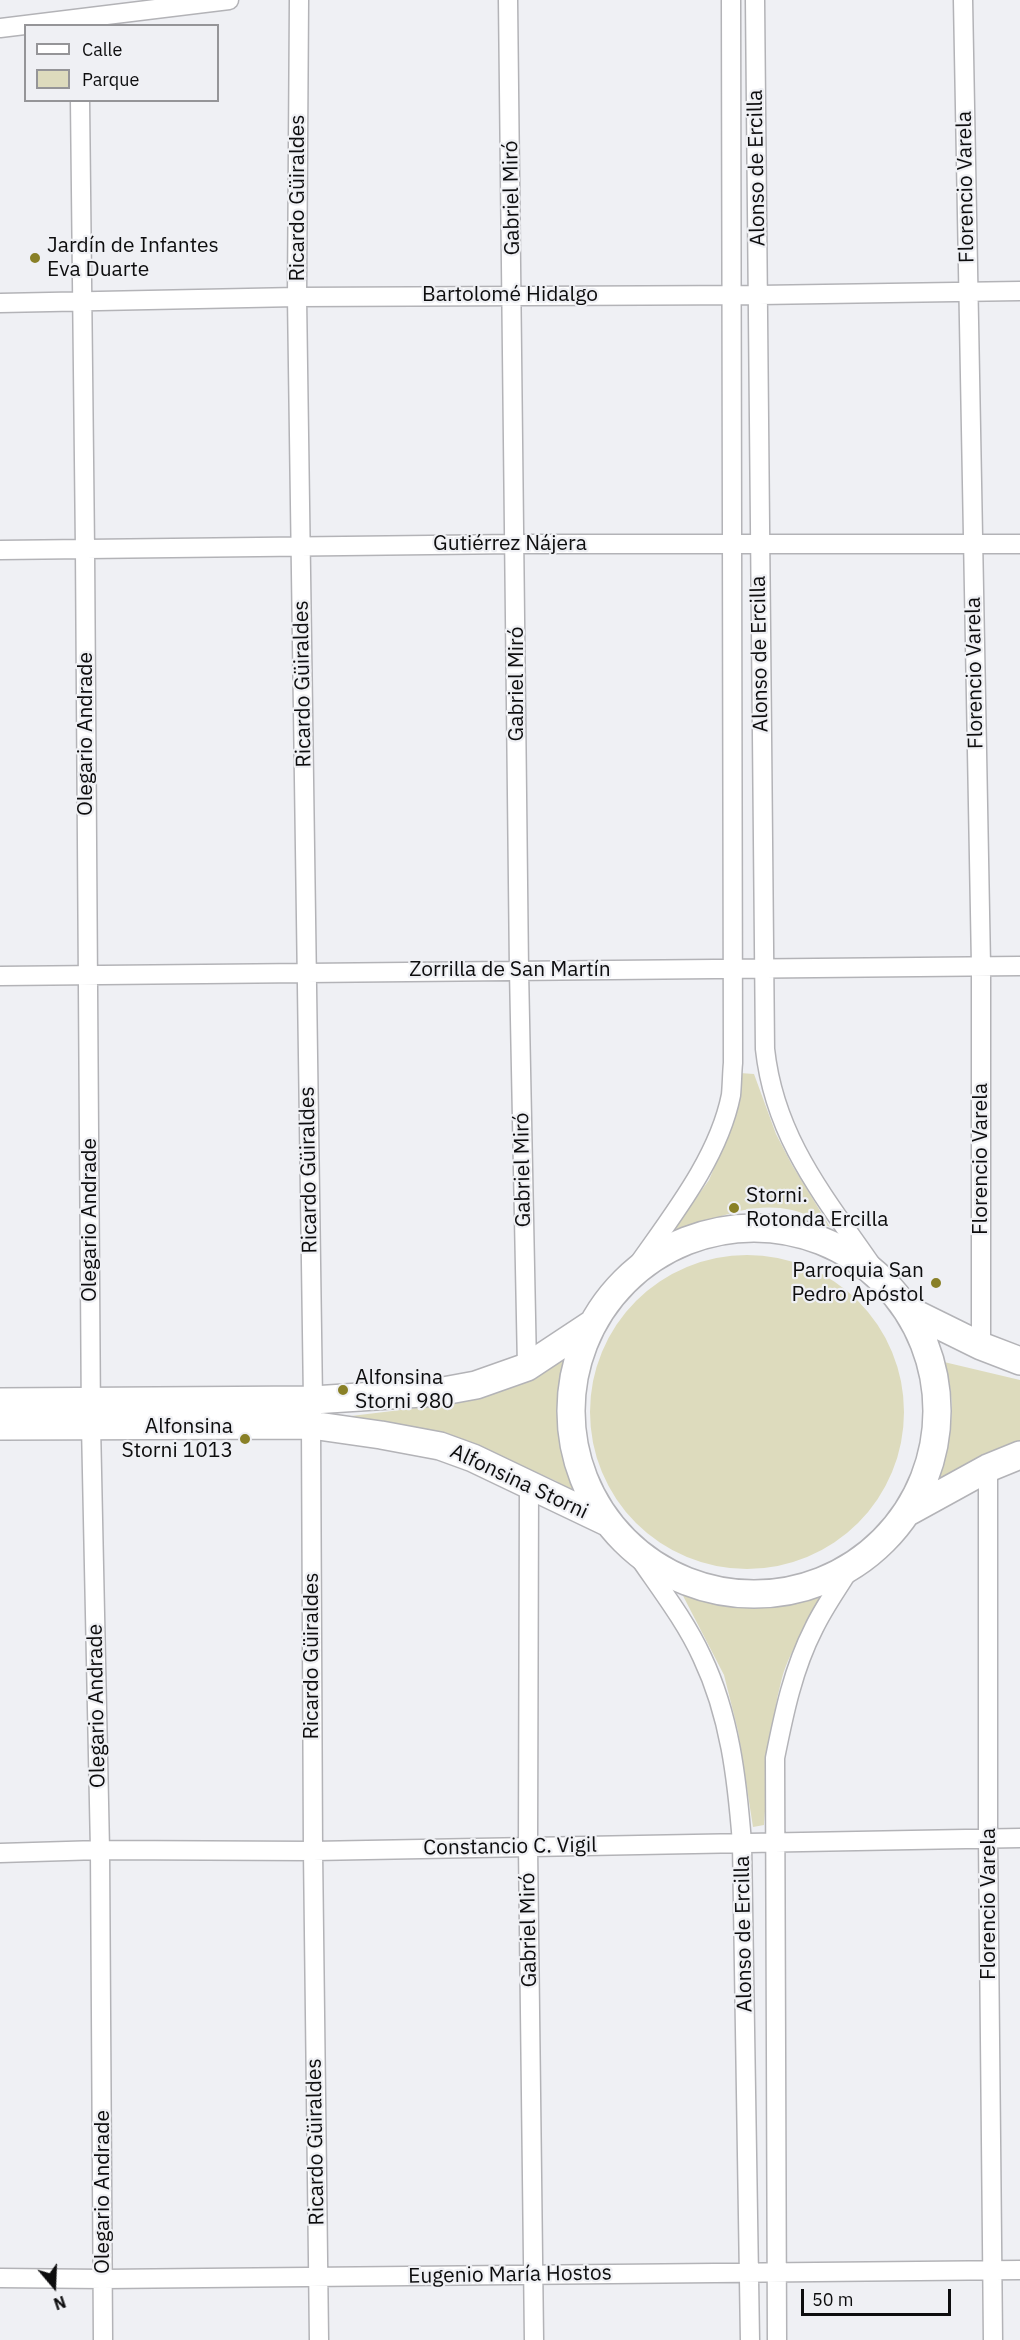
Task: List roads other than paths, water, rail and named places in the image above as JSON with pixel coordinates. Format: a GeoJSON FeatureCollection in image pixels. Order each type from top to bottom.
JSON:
{"type":"FeatureCollection","features":[{"type":"Feature","properties":{"kind":"street"},"geometry":{"type":"LineString","coordinates":[[53,24],[229,0]]}},
{"type":"Feature","properties":{"kind":"street","name":"Ricardo Güiraldes"},"geometry":{"type":"LineString","coordinates":[[299,0],[297,297],[312,1412],[313,1851],[319,2340]]}},
{"type":"Feature","properties":{"kind":"street","name":"Gabriel Miró"},"geometry":{"type":"LineString","coordinates":[[508,0],[516,544],[519,969],[527,1367]]}},
{"type":"Feature","properties":{"kind":"street","name":"Alonso de Ercilla"},"geometry":{"type":"LineString","coordinates":[[630,1276],[705,1164],[720,1132],[731,1095],[733,1063],[733,544],[731,0]]}},
{"type":"Feature","properties":{"kind":"street","name":"Alonso de Ercilla"},"geometry":{"type":"LineString","coordinates":[[755,0],[763,969],[766,1058],[770,1086],[792,1146],[879,1276]]}},
{"type":"Feature","properties":{"kind":"street","name":"Florencio Varela"},"geometry":{"type":"LineString","coordinates":[[963,0],[981,965],[981,1346]]}},
{"type":"Feature","properties":{"kind":"street"},"geometry":{"type":"LineString","coordinates":[[0,28],[24,26]]}},
{"type":"Feature","properties":{"kind":"street","name":"Olegario Andrade"},"geometry":{"type":"LineString","coordinates":[[80,102],[91,1414],[100,1850],[103,2340]]}},
{"type":"Feature","properties":{"kind":"street","name":"Bartolomé Hidalgo"},"geometry":{"type":"LineString","coordinates":[[0,303],[297,297],[759,295],[1020,291]]}},
{"type":"Feature","properties":{"kind":"street","name":"Gutiérrez Nájera"},"geometry":{"type":"LineString","coordinates":[[0,550],[516,544],[1020,544]]}},
{"type":"Feature","properties":{"kind":"street","name":"Zorrilla de San Martín"},"geometry":{"type":"LineString","coordinates":[[0,976],[306,971],[1020,966]]}},
{"type":"Feature","properties":{"kind":"street"},"geometry":{"type":"LineString","coordinates":[[755,1228],[800,1233],[842,1250],[879,1276],[910,1311],[934,1373],[938,1421],[929,1469],[908,1512],[882,1543],[850,1568],[798,1590],[741,1595],[685,1582],[636,1553],[607,1522],[585,1486],[573,1446],[570,1405],[577,1363],[592,1324],[609,1299],[630,1276],[667,1250],[710,1233],[755,1228]]}},
{"type":"Feature","properties":{"kind":"street"},"geometry":{"type":"LineString","coordinates":[[910,1311],[981,1346],[1020,1361]]}},
{"type":"Feature","properties":{"kind":"street","name":"Alfonsina Storni"},"geometry":{"type":"LineString","coordinates":[[0,1426],[91,1414],[312,1412],[438,1392],[476,1385],[527,1367],[592,1324]]}},
{"type":"Feature","properties":{"kind":"street","name":"Alfonsina Storni"},"geometry":{"type":"LineString","coordinates":[[0,1402],[91,1414]]}},
{"type":"Feature","properties":{"kind":"street","name":"Alfonsina Storni"},"geometry":{"type":"LineString","coordinates":[[312,1412],[381,1435],[440,1446],[473,1458],[607,1522]]}},
{"type":"Feature","properties":{"kind":"street"},"geometry":{"type":"LineString","coordinates":[[908,1512],[988,1468],[1020,1455]]}},
{"type":"Feature","properties":{"kind":"street","name":"Florencio Varela"},"geometry":{"type":"LineString","coordinates":[[988,1468],[988,1838],[993,2340]]}},
{"type":"Feature","properties":{"kind":"street","name":"Gabriel Miró"},"geometry":{"type":"LineString","coordinates":[[528,1483],[528,1847],[534,2340]]}},
{"type":"Feature","properties":{"kind":"street","name":"Alonso de Ercilla"},"geometry":{"type":"LineString","coordinates":[[636,1553],[686,1628],[714,1683],[726,1723],[736,1778],[742,1843],[750,2340]]}},
{"type":"Feature","properties":{"kind":"street","name":"Alonso de Ercilla"},"geometry":{"type":"LineString","coordinates":[[777,2340],[775,1758],[790,1688],[814,1627],[850,1568]]}},
{"type":"Feature","properties":{"kind":"street","name":"Constancio C. Vigil"},"geometry":{"type":"LineString","coordinates":[[0,1852],[313,1851],[1020,1838]]}},
{"type":"Feature","properties":{"kind":"street","name":"Eugenio María Hostos"},"geometry":{"type":"LineString","coordinates":[[0,2278],[1020,2270]]}},
{"type":"Feature","properties":{"kind":"place","name":"Jardín de Infantes Eva Duarte"},"geometry":{"type":"Point","coordinates":[35,258]}},
{"type":"Feature","properties":{"kind":"place","name":"Storni. Rotonda Ercilla"},"geometry":{"type":"Point","coordinates":[734,1208]}},
{"type":"Feature","properties":{"kind":"place","name":"Parroquia San Pedro Apóstol"},"geometry":{"type":"Point","coordinates":[936,1283]}},
{"type":"Feature","properties":{"kind":"place","name":"Alfonsina Storni 980"},"geometry":{"type":"Point","coordinates":[343,1390]}},
{"type":"Feature","properties":{"kind":"place","name":"Alfonsina Storni 1013"},"geometry":{"type":"Point","coordinates":[245,1439]}}]}
